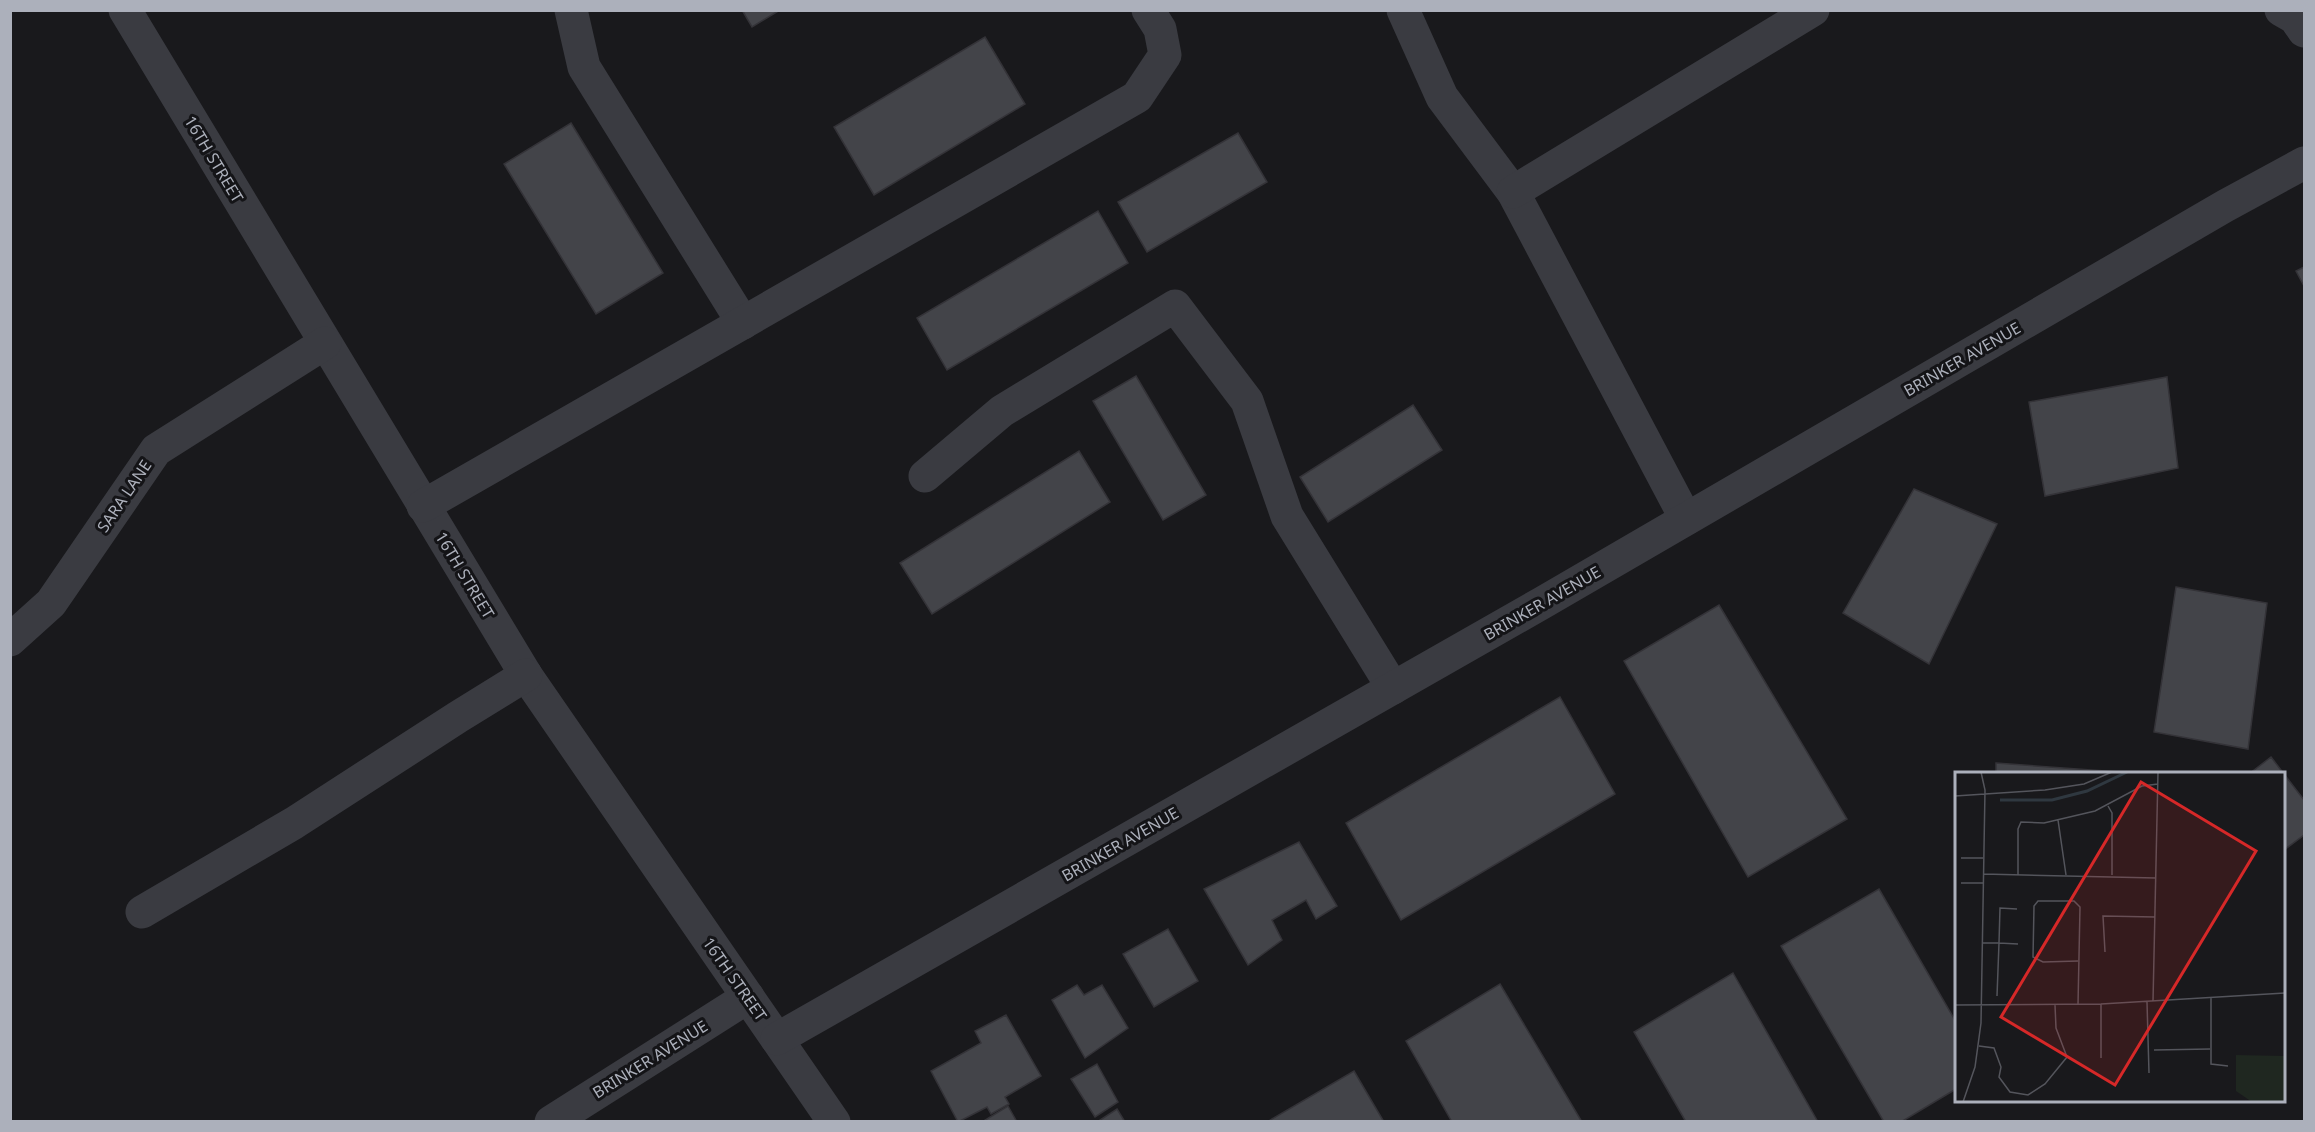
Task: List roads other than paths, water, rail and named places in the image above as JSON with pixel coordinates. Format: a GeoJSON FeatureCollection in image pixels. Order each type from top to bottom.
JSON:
{"type":"FeatureCollection","features":[{"type":"Feature","properties":{"kind":"street","name":"16TH STREET"},"geometry":{"type":"LineString","coordinates":[[125,10],[526,675],[834,1122]]}},
{"type":"Feature","properties":{"kind":"street"},"geometry":{"type":"LineString","coordinates":[[571,10],[584,67],[743,323]]}},
{"type":"Feature","properties":{"kind":"street"},"geometry":{"type":"LineString","coordinates":[[423,506],[1137,97],[1165,55],[1160,29],[1149,10]]}},
{"type":"Feature","properties":{"kind":"street"},"geometry":{"type":"LineString","coordinates":[[1403,10],[1442,97],[1513,192],[1686,519]]}},
{"type":"Feature","properties":{"kind":"street"},"geometry":{"type":"LineString","coordinates":[[1513,192],[1813,10]]}},
{"type":"Feature","properties":{"kind":"street"},"geometry":{"type":"LineString","coordinates":[[2281,10],[2295,18],[2304,31]]}},
{"type":"Feature","properties":{"kind":"street","name":"BRINKER AVENUE"},"geometry":{"type":"LineString","coordinates":[[777,1039],[1393,688],[2225,206],[2304,163]]}},
{"type":"Feature","properties":{"kind":"street"},"geometry":{"type":"LineString","coordinates":[[925,476],[1002,411],[1174,306],[1247,401],[1287,516],[1393,688]]}},
{"type":"Feature","properties":{"kind":"street","name":"SARA LANE"},"geometry":{"type":"LineString","coordinates":[[10,640],[51,603],[156,450],[325,343]]}},
{"type":"Feature","properties":{"kind":"street"},"geometry":{"type":"LineString","coordinates":[[142,912],[294,823],[526,675]]}},
{"type":"Feature","properties":{"kind":"street","name":"BRINKER AVENUE"},"geometry":{"type":"LineString","coordinates":[[551,1122],[748,997]]}}]}
